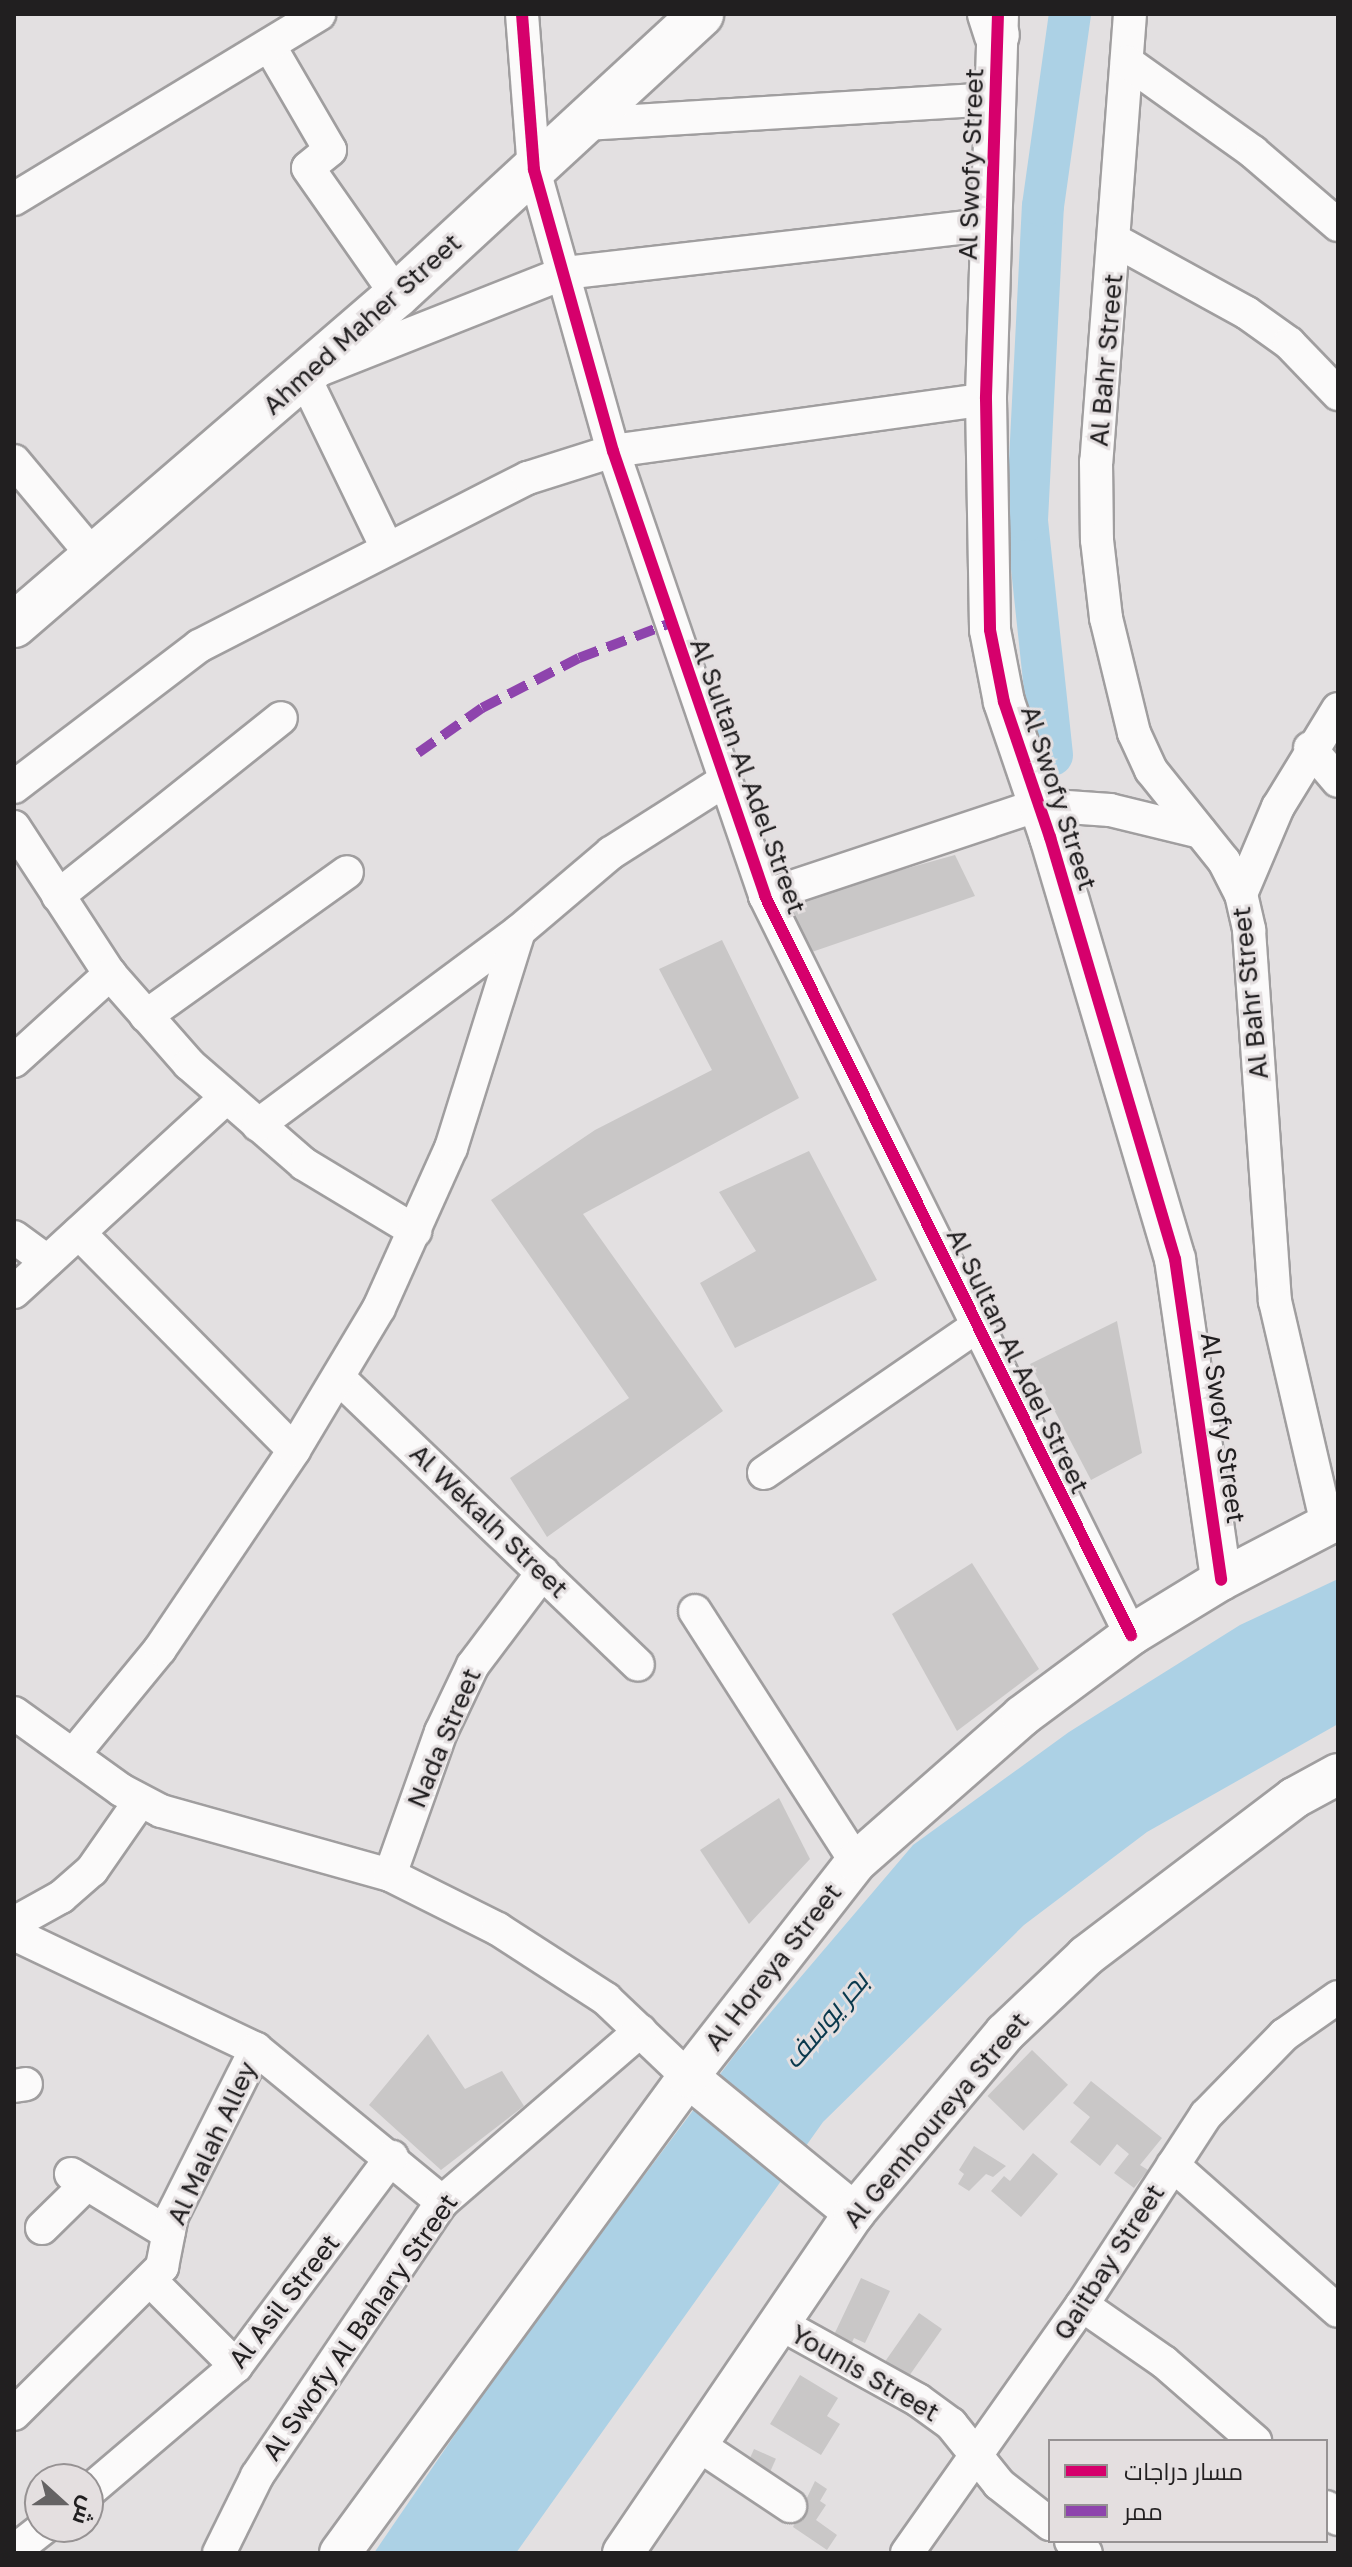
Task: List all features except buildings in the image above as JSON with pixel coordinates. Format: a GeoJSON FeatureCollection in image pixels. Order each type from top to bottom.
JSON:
{"type":"FeatureCollection","features":[{"type":"Feature","properties":{"kind":"main road","name":"Ahmed Maher Street"},"geometry":{"type":"LineString","coordinates":[[14,625],[96,559],[397,295],[585,124],[696,16]]}},
{"type":"Feature","properties":{"kind":"street"},"geometry":{"type":"LineString","coordinates":[[14,199],[319,14]]}},
{"type":"Feature","properties":{"kind":"street","name":"Al Sultan Al Adel Street"},"geometry":{"type":"LineString","coordinates":[[522,14],[534,170],[613,451],[765,896],[1131,1635]]}},
{"type":"Feature","properties":{"kind":"street","name":"Al Bahr Street"},"geometry":{"type":"LineString","coordinates":[[1130,14],[1116,241],[1096,462],[1097,540],[1106,618],[1134,733],[1173,804],[1201,833],[1241,894],[1249,930],[1275,1301],[1332,1522]]}},
{"type":"Feature","properties":{"kind":"street","name":"Al Swofy Street"},"geometry":{"type":"LineString","coordinates":[[995,21],[986,399],[990,630],[1004,702],[1039,805],[1175,1259],[1221,1580]]}},
{"type":"Feature","properties":{"kind":"street"},"geometry":{"type":"LineString","coordinates":[[269,45],[330,150],[308,168],[397,295]]}},
{"type":"Feature","properties":{"kind":"street"},"geometry":{"type":"LineString","coordinates":[[1127,62],[1253,152],[1338,225]]}},
{"type":"Feature","properties":{"kind":"street"},"geometry":{"type":"LineString","coordinates":[[585,124],[994,99]]}},
{"type":"Feature","properties":{"kind":"street"},"geometry":{"type":"LineString","coordinates":[[387,548],[304,376],[564,273],[991,224]]}},
{"type":"Feature","properties":{"kind":"street"},"geometry":{"type":"LineString","coordinates":[[1116,241],[1247,313],[1289,343],[1338,394]]}},
{"type":"Feature","properties":{"kind":"street"},"geometry":{"type":"LineString","coordinates":[[14,787],[199,646],[528,478],[613,451],[986,399]]}},
{"type":"Feature","properties":{"kind":"street"},"geometry":{"type":"LineString","coordinates":[[14,461],[96,559]]}},
{"type":"Feature","properties":{"kind":"street"},"geometry":{"type":"LineString","coordinates":[[1241,894],[1278,807],[1310,748],[1338,709]]}},
{"type":"Feature","properties":{"kind":"street"},"geometry":{"type":"LineString","coordinates":[[58,896],[281,718]]}},
{"type":"Feature","properties":{"kind":"street"},"geometry":{"type":"LineString","coordinates":[[1310,748],[1338,781]]}},
{"type":"Feature","properties":{"kind":"street"},"geometry":{"type":"LineString","coordinates":[[258,1125],[519,931],[611,853],[724,781]]}},
{"type":"Feature","properties":{"kind":"street"},"geometry":{"type":"LineString","coordinates":[[765,896],[1039,805],[1110,810],[1201,833]]}},
{"type":"Feature","properties":{"kind":"street"},"geometry":{"type":"LineString","coordinates":[[14,827],[110,974],[146,1016],[226,1098],[304,1164],[415,1231]]}},
{"type":"Feature","properties":{"kind":"street"},"geometry":{"type":"LineString","coordinates":[[146,1016],[347,872]]}},
{"type":"Feature","properties":{"kind":"street"},"geometry":{"type":"LineString","coordinates":[[73,1755],[160,1649],[339,1378],[415,1231],[451,1148],[519,931]]}},
{"type":"Feature","properties":{"kind":"street"},"geometry":{"type":"LineString","coordinates":[[18,1047],[110,974]]}},
{"type":"Feature","properties":{"kind":"street"},"geometry":{"type":"LineString","coordinates":[[14,1292],[226,1098]]}},
{"type":"Feature","properties":{"kind":"street"},"geometry":{"type":"LineString","coordinates":[[79,1233],[294,1450]]}},
{"type":"Feature","properties":{"kind":"street"},"geometry":{"type":"LineString","coordinates":[[14,1237],[47,1261]]}},
{"type":"Feature","properties":{"kind":"street"},"geometry":{"type":"LineString","coordinates":[[764,1473],[976,1327]]}},
{"type":"Feature","properties":{"kind":"street","name":"Al Wekalh Street"},"geometry":{"type":"LineString","coordinates":[[339,1378],[638,1665]]}},
{"type":"Feature","properties":{"kind":"street","name":"Al Horeya Street"},"geometry":{"type":"LineString","coordinates":[[340,2553],[700,2087],[856,1862],[1010,1725],[1131,1635],[1221,1580],[1332,1522]]}},
{"type":"Feature","properties":{"kind":"street","name":"Nada Street"},"geometry":{"type":"LineString","coordinates":[[390,1875],[441,1732],[473,1665],[543,1572]]}},
{"type":"Feature","properties":{"kind":"street"},"geometry":{"type":"LineString","coordinates":[[695,1611],[856,1862]]}},
{"type":"Feature","properties":{"kind":"street"},"geometry":{"type":"LineString","coordinates":[[14,1713],[140,1801],[187,1821],[390,1875],[535,1950],[640,2031],[700,2087],[839,2202]]}},
{"type":"Feature","properties":{"kind":"street","name":"Al Gemhoureya Street"},"geometry":{"type":"LineString","coordinates":[[623,2553],[779,2323],[839,2202],[1005,2033],[1086,1956],[1294,1798],[1338,1774]]}},
{"type":"Feature","properties":{"kind":"street"},"geometry":{"type":"LineString","coordinates":[[140,1801],[92,1870],[17,1921],[256,2049],[392,2157],[442,2202]]}},
{"type":"Feature","properties":{"kind":"street","name":"Qaitbay Street"},"geometry":{"type":"LineString","coordinates":[[907,2553],[980,2454],[1082,2305],[1206,2115],[1241,2075],[1338,1997]]}},
{"type":"Feature","properties":{"kind":"street","name":"Al Swofy Al Bahary Street"},"geometry":{"type":"LineString","coordinates":[[219,2553],[257,2476],[442,2202],[640,2031]]}},
{"type":"Feature","properties":{"kind":"street","name":"Al Malah Alley"},"geometry":{"type":"LineString","coordinates":[[14,2414],[152,2282],[162,2267],[176,2208],[256,2049]]}},
{"type":"Feature","properties":{"kind":"street","name":"Al Asil Street"},"geometry":{"type":"LineString","coordinates":[[104,2478],[236,2366],[392,2157]]}},
{"type":"Feature","properties":{"kind":"street"},"geometry":{"type":"LineString","coordinates":[[1173,2165],[1338,2311]]}},
{"type":"Feature","properties":{"kind":"street"},"geometry":{"type":"LineString","coordinates":[[42,2228],[79,2179],[168,2233]]}},
{"type":"Feature","properties":{"kind":"street"},"geometry":{"type":"LineString","coordinates":[[152,2282],[236,2366]]}},
{"type":"Feature","properties":{"kind":"street"},"geometry":{"type":"LineString","coordinates":[[1082,2305],[1164,2362],[1253,2439]]}},
{"type":"Feature","properties":{"kind":"street","name":"Younis Street"},"geometry":{"type":"LineString","coordinates":[[779,2323],[918,2400],[980,2454],[999,2484],[1048,2522]]}},
{"type":"Feature","properties":{"kind":"street"},"geometry":{"type":"LineString","coordinates":[[697,2444],[790,2506]]}},
{"type":"Feature","properties":{"kind":"water","name":"بحر يوسف"},"geometry":{"type":"Polygon","coordinates":[[[1338,1579],[1338,1724],[1147,1832],[1024,1925],[823,2122],[516,2553],[374,2553],[506,2360],[736,2053],[913,1845],[1069,1732],[1240,1625],[1338,1579]]]}},
{"type":"Feature","properties":{"kind":"waterway"},"geometry":{"type":"LineString","coordinates":[[1052,755],[1027,520],[1043,206],[1070,14]]}},
{"type":"Feature","properties":{"kind":"marked path"},"geometry":{"type":"LineString","coordinates":[[418,753],[482,708],[579,658],[668,624]]}},
{"type":"Feature","properties":{"kind":"cycle path"},"geometry":{"type":"LineString","coordinates":[[522,14],[534,170],[613,451],[765,896],[1131,1635]]}},
{"type":"Feature","properties":{"kind":"cycle path"},"geometry":{"type":"LineString","coordinates":[[998,14],[986,399],[990,630],[1004,702],[1050,837],[1175,1259],[1221,1580]]}}]}
